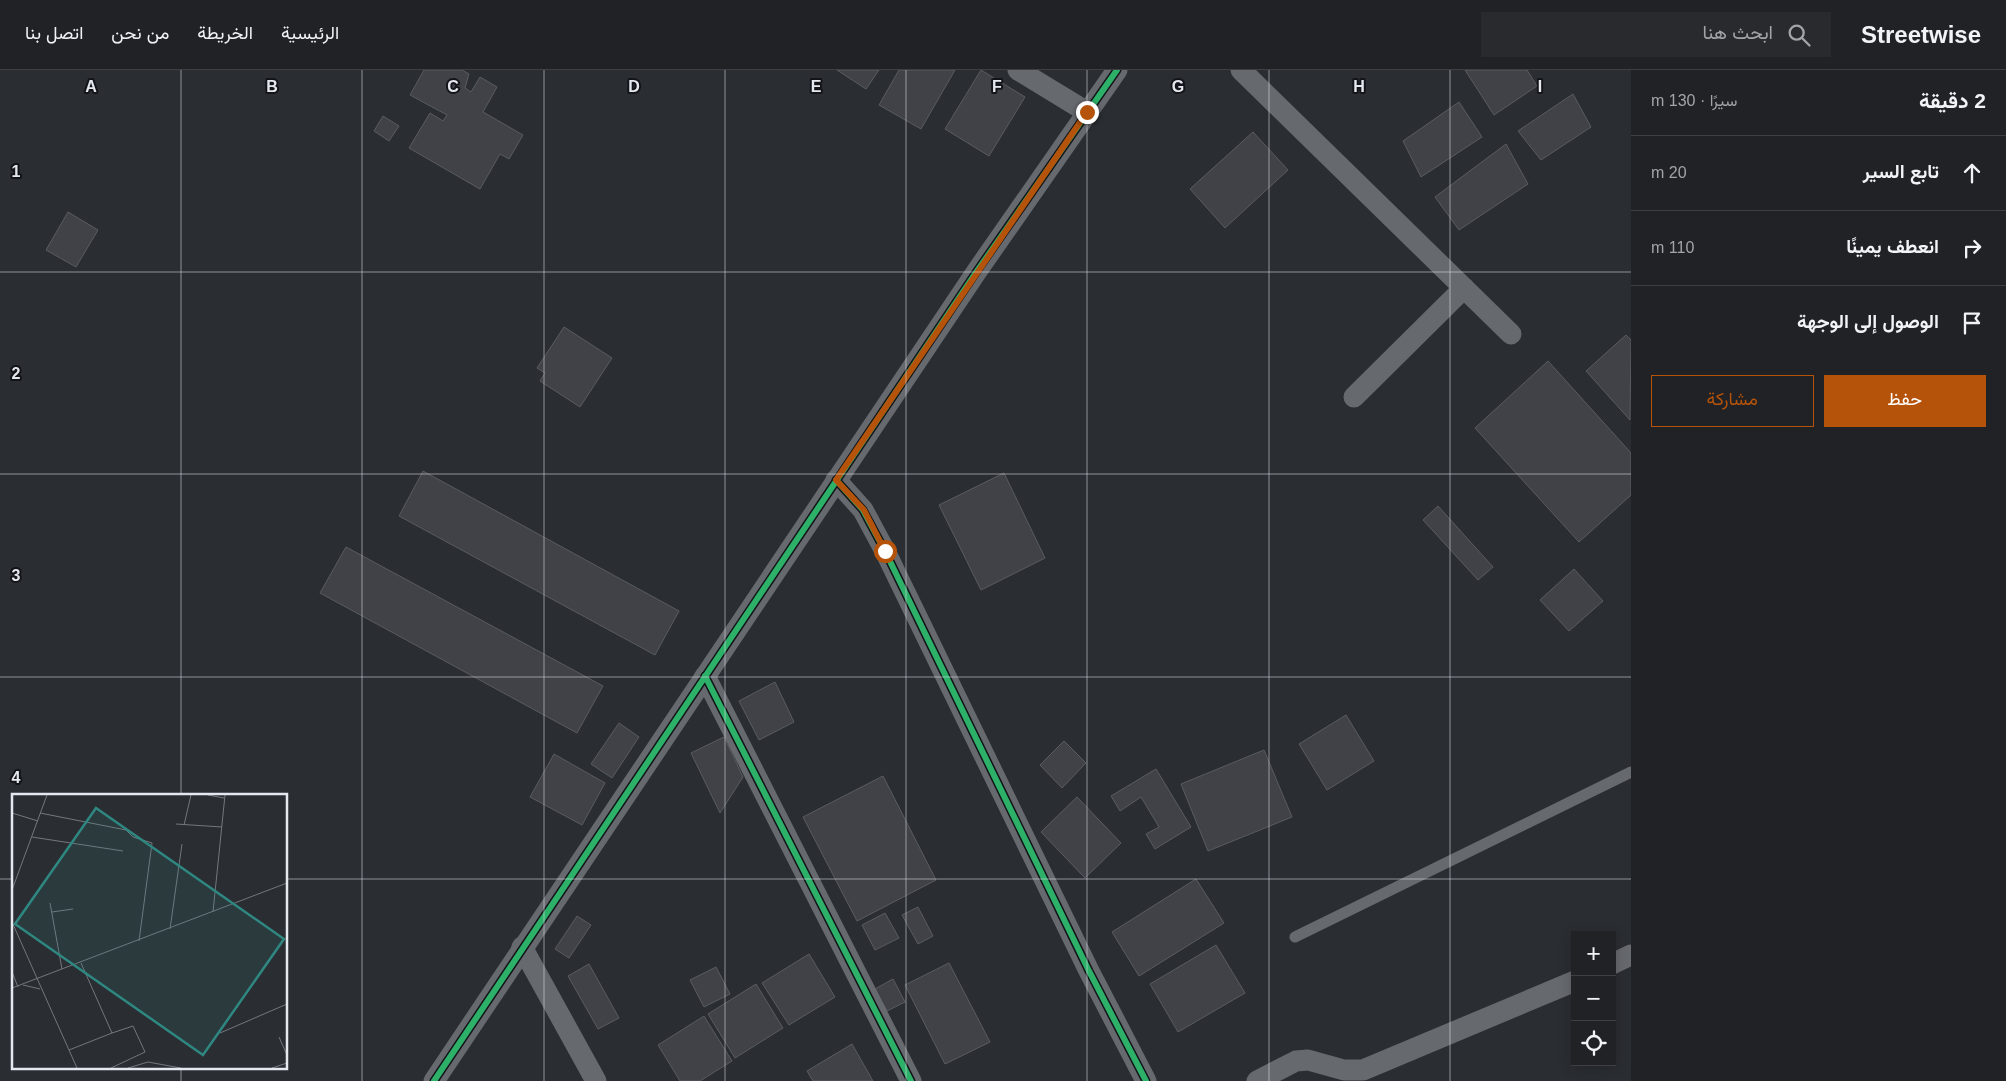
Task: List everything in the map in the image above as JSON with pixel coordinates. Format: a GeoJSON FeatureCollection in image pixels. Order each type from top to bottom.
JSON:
{"type":"FeatureCollection","features":[{"type":"Feature","properties":{"kind":"street"},"geometry":{"type":"LineString","coordinates":[[1018,70],[1087,112]]}},
{"type":"Feature","properties":{"kind":"street"},"geometry":{"type":"LineString","coordinates":[[434,1081],[836,480],[1117,70]]}},
{"type":"Feature","properties":{"kind":"street"},"geometry":{"type":"LineString","coordinates":[[1241,70],[1511,334]]}},
{"type":"Feature","properties":{"kind":"street"},"geometry":{"type":"LineString","coordinates":[[1354,397],[1464,288]]}},
{"type":"Feature","properties":{"kind":"street"},"geometry":{"type":"LineString","coordinates":[[836,480],[864,510],[1089,970],[1146,1081]]}},
{"type":"Feature","properties":{"kind":"street"},"geometry":{"type":"LineString","coordinates":[[705,676],[911,1081]]}},
{"type":"Feature","properties":{"kind":"street"},"geometry":{"type":"LineString","coordinates":[[522,948],[596,1081]]}},
{"type":"Feature","properties":{"kind":"street"},"geometry":{"type":"LineString","coordinates":[[1616,962],[1631,956]]}},
{"type":"Feature","properties":{"kind":"street"},"geometry":{"type":"LineString","coordinates":[[1257,1081],[1296,1061],[1308,1060],[1344,1070],[1363,1070],[1571,982]]}},
{"type":"Feature","properties":{"kind":"lane"},"geometry":{"type":"LineString","coordinates":[[1296,936],[1631,772]]}},
{"type":"Feature","properties":{"kind":"building"},"geometry":{"type":"Polygon","coordinates":[[[424,70],[462,70],[469,74],[465,88],[471,92],[480,77],[497,87],[483,112],[523,135],[509,159],[500,154],[480,189],[409,148],[430,113],[443,121],[447,115],[410,95],[424,70]]]}},
{"type":"Feature","properties":{"kind":"building"},"geometry":{"type":"Polygon","coordinates":[[[837,70],[879,70],[866,89],[837,70]]]}},
{"type":"Feature","properties":{"kind":"building"},"geometry":{"type":"Polygon","coordinates":[[[899,70],[955,70],[921,129],[879,105],[899,70]]]}},
{"type":"Feature","properties":{"kind":"building"},"geometry":{"type":"Polygon","coordinates":[[[981,70],[1025,97],[989,156],[945,129],[981,70]]]}},
{"type":"Feature","properties":{"kind":"building"},"geometry":{"type":"Polygon","coordinates":[[[1465,70],[1527,70],[1537,86],[1494,115],[1465,70]]]}},
{"type":"Feature","properties":{"kind":"building"},"geometry":{"type":"Polygon","coordinates":[[[1573,94],[1591,127],[1541,160],[1518,131],[1573,94]]]}},
{"type":"Feature","properties":{"kind":"building"},"geometry":{"type":"Polygon","coordinates":[[[1459,102],[1482,137],[1421,177],[1403,141],[1459,102]]]}},
{"type":"Feature","properties":{"kind":"building"},"geometry":{"type":"Polygon","coordinates":[[[383,116],[399,126],[389,141],[374,131],[383,116]]]}},
{"type":"Feature","properties":{"kind":"building"},"geometry":{"type":"Polygon","coordinates":[[[1253,132],[1288,170],[1225,228],[1190,189],[1253,132]]]}},
{"type":"Feature","properties":{"kind":"building"},"geometry":{"type":"Polygon","coordinates":[[[1506,144],[1528,184],[1459,230],[1435,197],[1506,144]]]}},
{"type":"Feature","properties":{"kind":"building"},"geometry":{"type":"Polygon","coordinates":[[[68,212],[98,230],[76,267],[46,250],[68,212]]]}},
{"type":"Feature","properties":{"kind":"building"},"geometry":{"type":"Polygon","coordinates":[[[564,327],[612,358],[580,407],[540,381],[545,373],[537,368],[564,327]]]}},
{"type":"Feature","properties":{"kind":"building"},"geometry":{"type":"Polygon","coordinates":[[[1626,335],[1631,340],[1630,420],[1586,371],[1626,335]]]}},
{"type":"Feature","properties":{"kind":"building"},"geometry":{"type":"Polygon","coordinates":[[[1548,361],[1631,453],[1631,495],[1579,542],[1475,428],[1548,361]]]}},
{"type":"Feature","properties":{"kind":"building"},"geometry":{"type":"Polygon","coordinates":[[[423,471],[679,611],[655,655],[399,516],[423,471]]]}},
{"type":"Feature","properties":{"kind":"building"},"geometry":{"type":"Polygon","coordinates":[[[1004,473],[1045,558],[981,590],[939,505],[1004,473]]]}},
{"type":"Feature","properties":{"kind":"building"},"geometry":{"type":"Polygon","coordinates":[[[1438,506],[1493,567],[1478,580],[1423,520],[1438,506]]]}},
{"type":"Feature","properties":{"kind":"building"},"geometry":{"type":"Polygon","coordinates":[[[346,547],[603,686],[577,733],[320,593],[346,547]]]}},
{"type":"Feature","properties":{"kind":"building"},"geometry":{"type":"Polygon","coordinates":[[[1574,569],[1603,601],[1569,631],[1540,600],[1574,569]]]}},
{"type":"Feature","properties":{"kind":"building"},"geometry":{"type":"Polygon","coordinates":[[[775,682],[794,722],[759,740],[739,701],[775,682]]]}},
{"type":"Feature","properties":{"kind":"building"},"geometry":{"type":"Polygon","coordinates":[[[1346,715],[1374,761],[1327,790],[1299,744],[1346,715]]]}},
{"type":"Feature","properties":{"kind":"building"},"geometry":{"type":"Polygon","coordinates":[[[619,723],[639,737],[612,778],[591,764],[619,723]]]}},
{"type":"Feature","properties":{"kind":"building"},"geometry":{"type":"Polygon","coordinates":[[[724,737],[743,777],[720,813],[691,753],[724,737]]]}},
{"type":"Feature","properties":{"kind":"building"},"geometry":{"type":"Polygon","coordinates":[[[1064,741],[1086,763],[1062,788],[1040,765],[1064,741]]]}},
{"type":"Feature","properties":{"kind":"building"},"geometry":{"type":"Polygon","coordinates":[[[1264,750],[1292,817],[1208,851],[1181,784],[1264,750]]]}},
{"type":"Feature","properties":{"kind":"building"},"geometry":{"type":"Polygon","coordinates":[[[554,754],[605,783],[582,825],[530,797],[554,754]]]}},
{"type":"Feature","properties":{"kind":"building"},"geometry":{"type":"Polygon","coordinates":[[[1156,769],[1191,827],[1155,849],[1146,834],[1159,827],[1141,797],[1120,811],[1111,796],[1156,769]]]}},
{"type":"Feature","properties":{"kind":"building"},"geometry":{"type":"Polygon","coordinates":[[[883,776],[936,880],[857,921],[803,817],[883,776]]]}},
{"type":"Feature","properties":{"kind":"building"},"geometry":{"type":"Polygon","coordinates":[[[1077,797],[1121,843],[1085,878],[1041,832],[1077,797]]]}},
{"type":"Feature","properties":{"kind":"building"},"geometry":{"type":"Polygon","coordinates":[[[1196,879],[1224,923],[1139,976],[1112,932],[1196,879]]]}},
{"type":"Feature","properties":{"kind":"building"},"geometry":{"type":"Polygon","coordinates":[[[918,907],[933,936],[918,944],[902,915],[918,907]]]}},
{"type":"Feature","properties":{"kind":"building"},"geometry":{"type":"Polygon","coordinates":[[[885,913],[899,938],[875,950],[862,925],[885,913]]]}},
{"type":"Feature","properties":{"kind":"building"},"geometry":{"type":"Polygon","coordinates":[[[577,916],[591,925],[569,958],[555,949],[577,916]]]}},
{"type":"Feature","properties":{"kind":"building"},"geometry":{"type":"Polygon","coordinates":[[[1216,945],[1245,993],[1178,1032],[1150,984],[1216,945]]]}},
{"type":"Feature","properties":{"kind":"building"},"geometry":{"type":"Polygon","coordinates":[[[809,954],[835,997],[789,1025],[762,983],[809,954]]]}},
{"type":"Feature","properties":{"kind":"building"},"geometry":{"type":"Polygon","coordinates":[[[949,963],[990,1042],[945,1064],[905,985],[949,963]]]}},
{"type":"Feature","properties":{"kind":"building"},"geometry":{"type":"Polygon","coordinates":[[[589,964],[619,1018],[598,1029],[568,976],[589,964]]]}},
{"type":"Feature","properties":{"kind":"building"},"geometry":{"type":"Polygon","coordinates":[[[716,967],[730,994],[704,1007],[690,980],[716,967]]]}},
{"type":"Feature","properties":{"kind":"building"},"geometry":{"type":"Polygon","coordinates":[[[893,979],[905,1002],[887,1011],[875,989],[893,979]]]}},
{"type":"Feature","properties":{"kind":"building"},"geometry":{"type":"Polygon","coordinates":[[[756,984],[783,1028],[735,1058],[708,1014],[756,984]]]}},
{"type":"Feature","properties":{"kind":"building"},"geometry":{"type":"Polygon","coordinates":[[[704,1016],[732,1061],[700,1081],[680,1081],[658,1045],[704,1016]]]}},
{"type":"Feature","properties":{"kind":"building"},"geometry":{"type":"Polygon","coordinates":[[[852,1044],[873,1081],[813,1081],[807,1071],[852,1044]]]}},
{"type":"Feature","properties":{"kind":"cycle path"},"geometry":{"type":"LineString","coordinates":[[434,1081],[977,271],[1117,70]]}},
{"type":"Feature","properties":{"kind":"cycle path"},"geometry":{"type":"LineString","coordinates":[[836,480],[863,510],[885,551],[1089,971],[1146,1081]]}},
{"type":"Feature","properties":{"kind":"cycle path"},"geometry":{"type":"LineString","coordinates":[[705,676],[911,1081]]}},
{"type":"Feature","properties":{"kind":"route"},"geometry":{"type":"LineString","coordinates":[[885,551],[864,510],[836,480],[977,270],[1087,112]]}}]}
